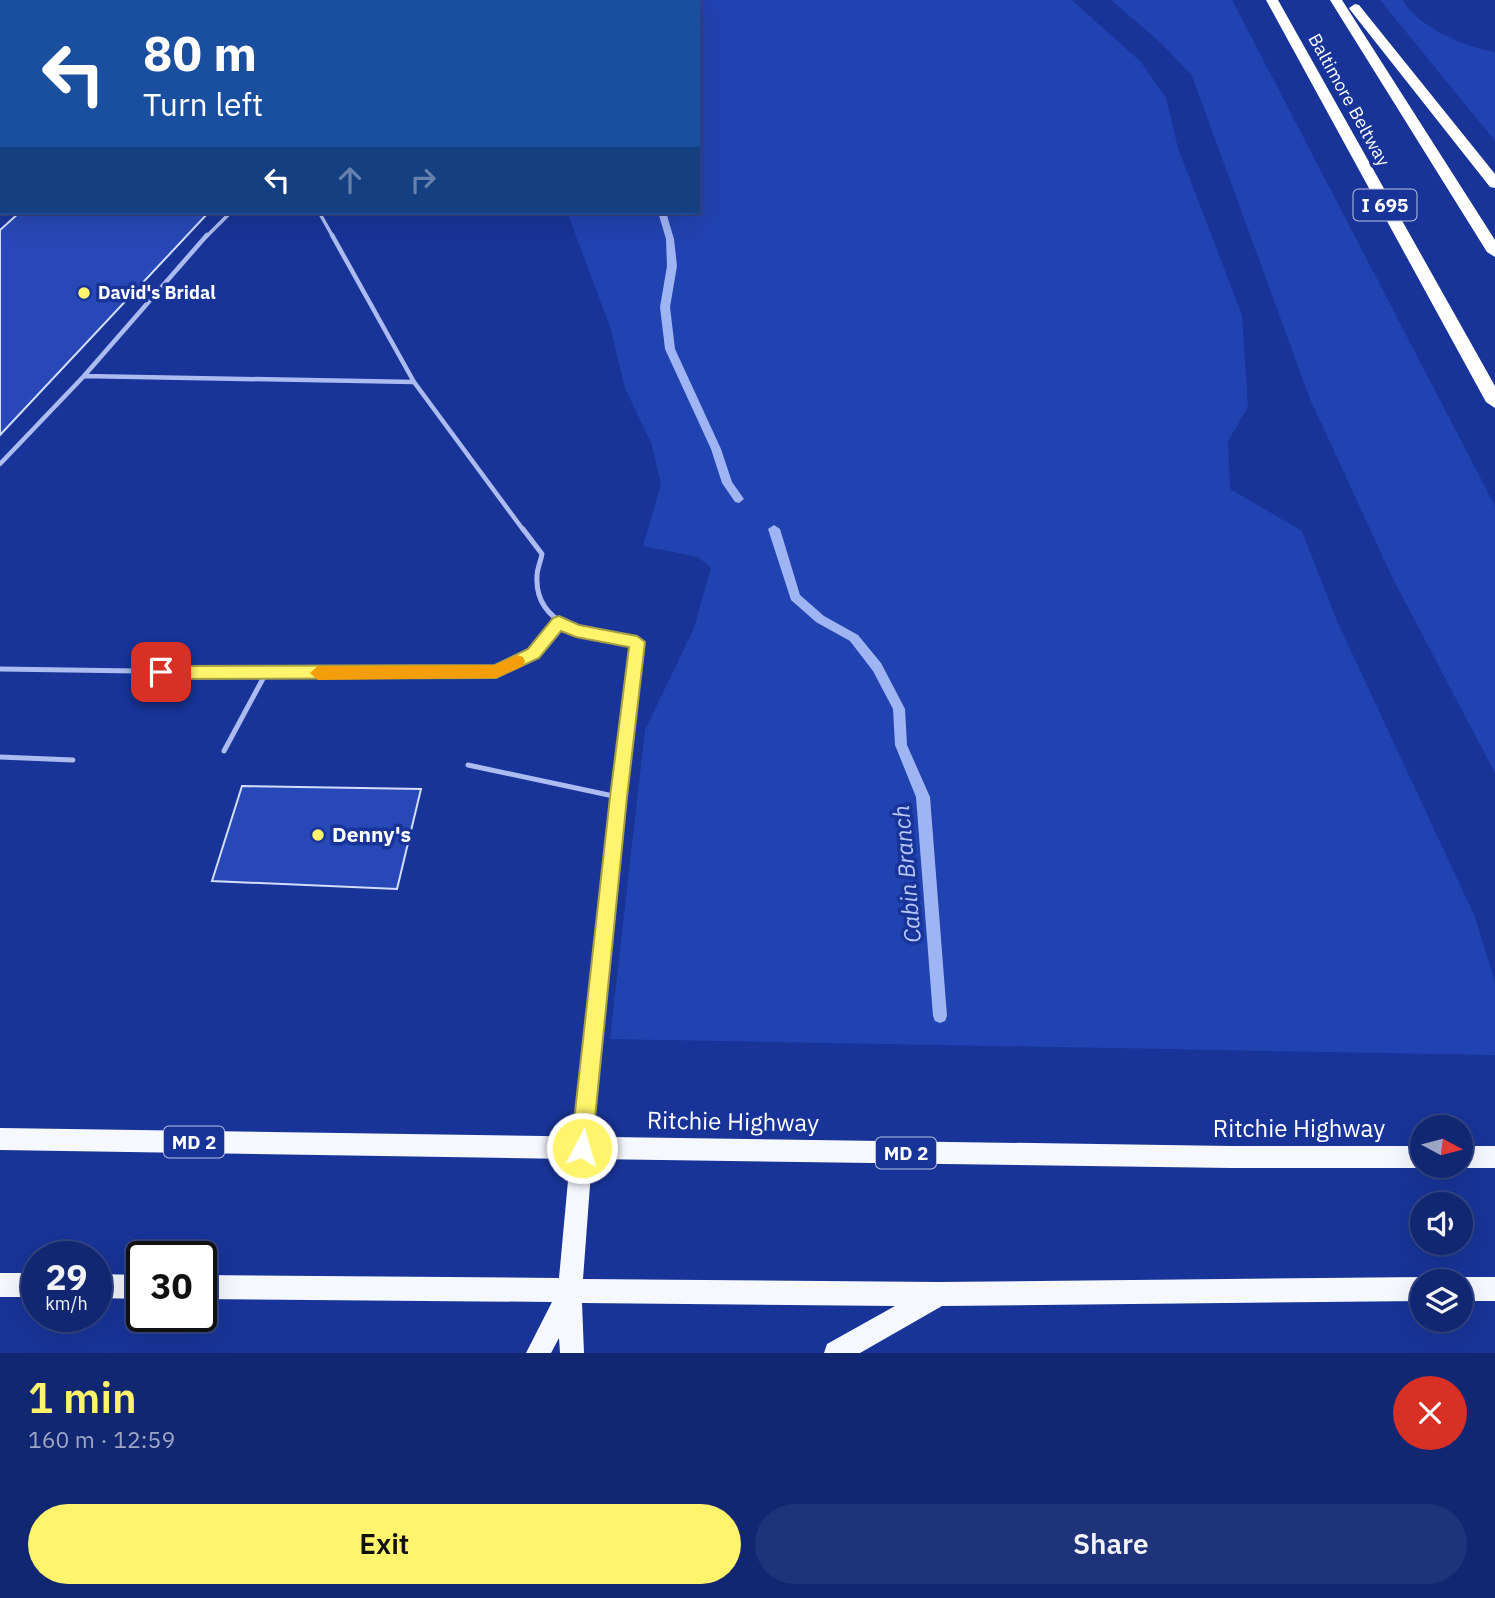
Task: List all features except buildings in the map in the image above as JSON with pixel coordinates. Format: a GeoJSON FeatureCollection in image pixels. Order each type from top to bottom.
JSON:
{"type":"FeatureCollection","features":[{"type":"Feature","properties":{"kind":"highway","name":"Baltimore Beltway"},"geometry":{"type":"LineString","coordinates":[[1336,0],[1495,252]]}},
{"type":"Feature","properties":{"kind":"highway"},"geometry":{"type":"LineString","coordinates":[[1348,0],[1495,184]]}},
{"type":"Feature","properties":{"kind":"highway","name":"Baltimore Beltway"},"geometry":{"type":"LineString","coordinates":[[1272,2],[1495,402]]}},
{"type":"Feature","properties":{"kind":"main road","name":"Ritchie Highway"},"geometry":{"type":"LineString","coordinates":[[0,1139],[1231,1157],[1410,1157]]}},
{"type":"Feature","properties":{"kind":"main road"},"geometry":{"type":"LineString","coordinates":[[572,1353],[570,1293],[582,1148]]}},
{"type":"Feature","properties":{"kind":"main road"},"geometry":{"type":"LineString","coordinates":[[1474,1157],[1495,1157]]}},
{"type":"Feature","properties":{"kind":"main road"},"geometry":{"type":"LineString","coordinates":[[0,1285],[21,1285]]}},
{"type":"Feature","properties":{"kind":"main road"},"geometry":{"type":"LineString","coordinates":[[217,1287],[570,1293],[939,1294],[1410,1289]]}},
{"type":"Feature","properties":{"kind":"main road"},"geometry":{"type":"LineString","coordinates":[[1473,1289],[1495,1289]]}},
{"type":"Feature","properties":{"kind":"main road"},"geometry":{"type":"LineString","coordinates":[[538,1353],[570,1293]]}},
{"type":"Feature","properties":{"kind":"main road"},"geometry":{"type":"LineString","coordinates":[[836,1353],[939,1294]]}},
{"type":"Feature","properties":{"kind":"street"},"geometry":{"type":"LineString","coordinates":[[582,1148],[618,797],[637,642]]}},
{"type":"Feature","properties":{"kind":"lane"},"geometry":{"type":"LineString","coordinates":[[0,464],[84,376],[228,214]]}},
{"type":"Feature","properties":{"kind":"lane"},"geometry":{"type":"LineString","coordinates":[[320,214],[414,382],[476,469],[542,554],[537,580],[543,608],[559,623],[576,631],[637,642]]}},
{"type":"Feature","properties":{"kind":"lane"},"geometry":{"type":"LineString","coordinates":[[84,376],[414,382]]}},
{"type":"Feature","properties":{"kind":"lane"},"geometry":{"type":"LineString","coordinates":[[0,669],[266,673],[496,672],[533,653],[559,623]]}},
{"type":"Feature","properties":{"kind":"lane"},"geometry":{"type":"LineString","coordinates":[[224,751],[266,673]]}},
{"type":"Feature","properties":{"kind":"lane"},"geometry":{"type":"LineString","coordinates":[[0,757],[73,760]]}},
{"type":"Feature","properties":{"kind":"lane"},"geometry":{"type":"LineString","coordinates":[[468,765],[618,797]]}},
{"type":"Feature","properties":{"kind":"shaded area"},"geometry":{"type":"Polygon","coordinates":[[[700,0],[1072,0],[1141,62],[1166,98],[1178,148],[1242,315],[1248,407],[1228,441],[1230,489],[1302,531],[1337,621],[1475,917],[1495,982],[1495,1055],[610,1039],[645,730],[694,628],[711,568],[698,557],[643,546],[661,484],[651,443],[625,388],[610,327],[568,214],[700,214],[700,0]]]}},
{"type":"Feature","properties":{"kind":"shaded area"},"geometry":{"type":"Polygon","coordinates":[[[1111,0],[1232,0],[1495,506],[1495,773],[1393,579],[1310,399],[1192,76],[1163,45],[1111,0]]]}},
{"type":"Feature","properties":{"kind":"shaded area"},"geometry":{"type":"Polygon","coordinates":[[[1380,0],[1403,0],[1409,10],[1430,27],[1457,41],[1495,52],[1495,141],[1380,0]]]}},
{"type":"Feature","properties":{"kind":"waterway","name":"Cabin Branch"},"geometry":{"type":"LineString","coordinates":[[663,214],[670,239],[672,266],[665,307],[670,349],[716,449],[727,483],[739,499]]}},
{"type":"Feature","properties":{"kind":"waterway","name":"Cabin Branch"},"geometry":{"type":"LineString","coordinates":[[774,529],[795,597],[820,619],[854,638],[877,667],[899,709],[901,745],[923,797],[940,1016]]}},
{"type":"Feature","properties":{"kind":"slow traffic"},"geometry":{"type":"LineString","coordinates":[[318,673],[496,672],[517,661]]}},
{"type":"Feature","properties":{"kind":"place","name":"David's Bridal"},"geometry":{"type":"Point","coordinates":[84,293]}},
{"type":"Feature","properties":{"kind":"place","name":"Denny's"},"geometry":{"type":"Point","coordinates":[318,835]}},
{"type":"Feature","properties":{"kind":"route"},"geometry":{"type":"LineString","coordinates":[[161,672],[496,672],[533,653],[559,623],[576,631],[637,642],[618,797],[582,1148]]}}]}
